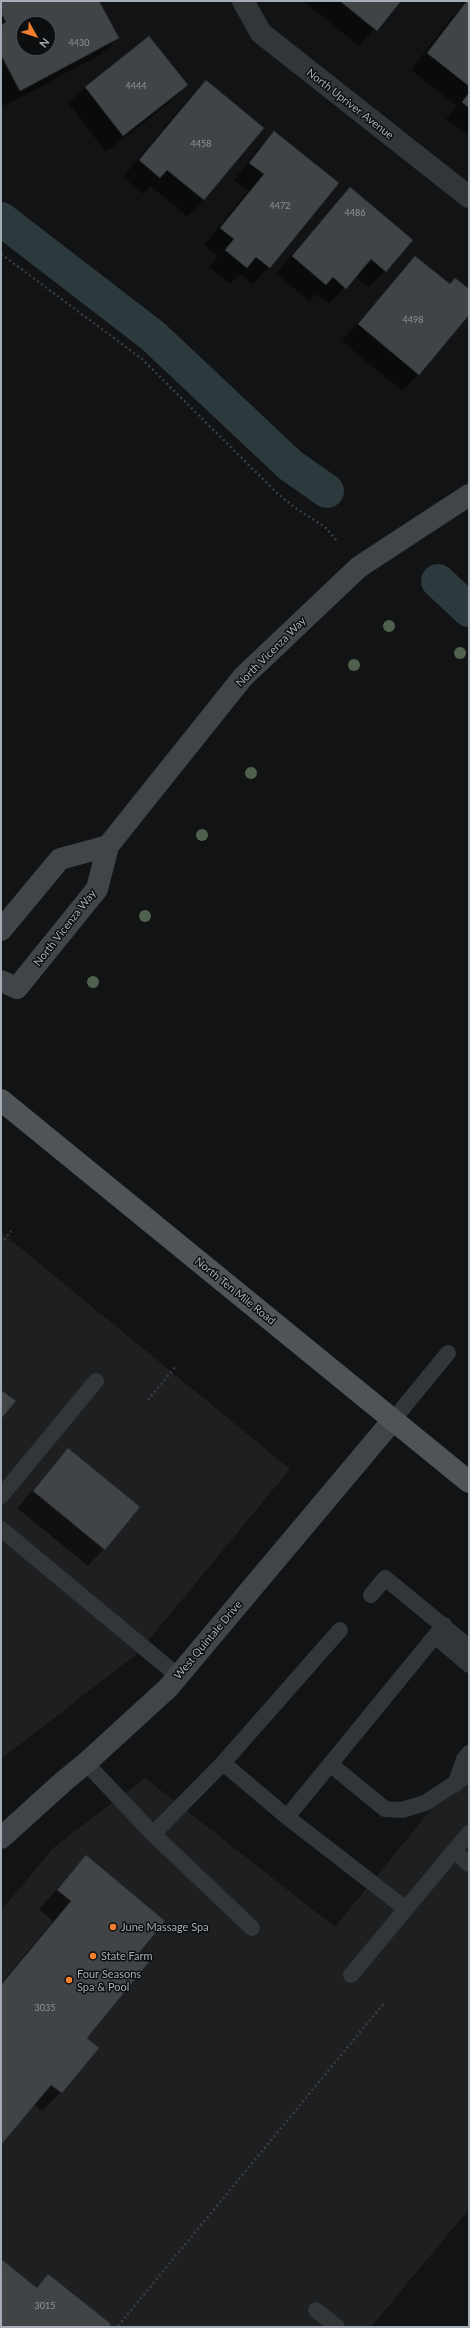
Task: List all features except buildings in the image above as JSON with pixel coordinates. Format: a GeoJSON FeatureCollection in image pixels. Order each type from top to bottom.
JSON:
{"type":"FeatureCollection","features":[{"type":"Feature","properties":{"kind":"main road","name":"North Ten Mile Road"},"geometry":{"type":"LineString","coordinates":[[1,1100],[469,1482]]}},
{"type":"Feature","properties":{"kind":"street","name":"North Upriver Avenue"},"geometry":{"type":"LineString","coordinates":[[243,1],[261,33],[469,197]]}},
{"type":"Feature","properties":{"kind":"street","name":"North Vicenza Way"},"geometry":{"type":"LineString","coordinates":[[1,981],[18,988],[97,889],[108,846],[244,677],[360,567],[469,495]]}},
{"type":"Feature","properties":{"kind":"street"},"geometry":{"type":"LineString","coordinates":[[1,930],[60,859],[108,846]]}},
{"type":"Feature","properties":{"kind":"street","name":"West Quintale Drive"},"geometry":{"type":"LineString","coordinates":[[1,1838],[64,1781],[86,1764],[178,1676],[393,1420]]}},
{"type":"Feature","properties":{"kind":"lane"},"geometry":{"type":"LineString","coordinates":[[393,1420],[448,1353]]}},
{"type":"Feature","properties":{"kind":"lane"},"geometry":{"type":"LineString","coordinates":[[1,1496],[96,1381]]}},
{"type":"Feature","properties":{"kind":"lane"},"geometry":{"type":"LineString","coordinates":[[1,1529],[178,1676]]}},
{"type":"Feature","properties":{"kind":"lane"},"geometry":{"type":"LineString","coordinates":[[371,1595],[385,1578],[440,1631],[469,1665]]}},
{"type":"Feature","properties":{"kind":"lane"},"geometry":{"type":"LineString","coordinates":[[153,1834],[223,1763],[340,1630]]}},
{"type":"Feature","properties":{"kind":"lane"},"geometry":{"type":"LineString","coordinates":[[440,1631],[469,1647]]}},
{"type":"Feature","properties":{"kind":"lane"},"geometry":{"type":"LineString","coordinates":[[287,1817],[440,1631]]}},
{"type":"Feature","properties":{"kind":"lane"},"geometry":{"type":"LineString","coordinates":[[455,1784],[464,1759],[469,1753]]}},
{"type":"Feature","properties":{"kind":"lane"},"geometry":{"type":"LineString","coordinates":[[223,1763],[287,1817],[406,1909]]}},
{"type":"Feature","properties":{"kind":"lane"},"geometry":{"type":"LineString","coordinates":[[86,1764],[153,1834],[252,1928]]}},
{"type":"Feature","properties":{"kind":"lane"},"geometry":{"type":"LineString","coordinates":[[330,1764],[385,1809],[402,1810],[425,1803],[469,1774]]}},
{"type":"Feature","properties":{"kind":"lane"},"geometry":{"type":"LineString","coordinates":[[351,1975],[469,1833]]}},
{"type":"Feature","properties":{"kind":"lane"},"geometry":{"type":"LineString","coordinates":[[454,1851],[469,1864]]}},
{"type":"Feature","properties":{"kind":"lane"},"geometry":{"type":"LineString","coordinates":[[316,2310],[337,2327]]}},
{"type":"Feature","properties":{"kind":"path"},"geometry":{"type":"LineString","coordinates":[[1,254],[142,359],[278,494],[296,509],[324,527],[338,542]]}},
{"type":"Feature","properties":{"kind":"path"},"geometry":{"type":"LineString","coordinates":[[1,1244],[12,1231]]}},
{"type":"Feature","properties":{"kind":"path"},"geometry":{"type":"LineString","coordinates":[[148,1400],[176,1366]]}},
{"type":"Feature","properties":{"kind":"path"},"geometry":{"type":"LineString","coordinates":[[118,2326],[384,2003]]}},
{"type":"Feature","properties":{"kind":"shaded area"},"geometry":{"type":"Polygon","coordinates":[[[1,1232],[290,1469],[138,1653],[1,1759],[1,1232]]]}},
{"type":"Feature","properties":{"kind":"shaded area"},"geometry":{"type":"Polygon","coordinates":[[[469,1763],[469,2209],[371,2327],[1,2327],[1,1911],[53,1848],[145,1778],[335,1927],[469,1763]]]}},
{"type":"Feature","properties":{"kind":"waterway"},"geometry":{"type":"LineString","coordinates":[[1,219],[153,336],[290,465],[327,491]]}},
{"type":"Feature","properties":{"kind":"waterway"},"geometry":{"type":"LineString","coordinates":[[438,581],[469,610]]}},
{"type":"Feature","properties":{"kind":"place","name":"June Massage Spa"},"geometry":{"type":"Point","coordinates":[113,1927]}},
{"type":"Feature","properties":{"kind":"place","name":"State Farm"},"geometry":{"type":"Point","coordinates":[93,1956]}},
{"type":"Feature","properties":{"kind":"place","name":"Four Seasons Spa & Pool"},"geometry":{"type":"Point","coordinates":[69,1980]}}]}
